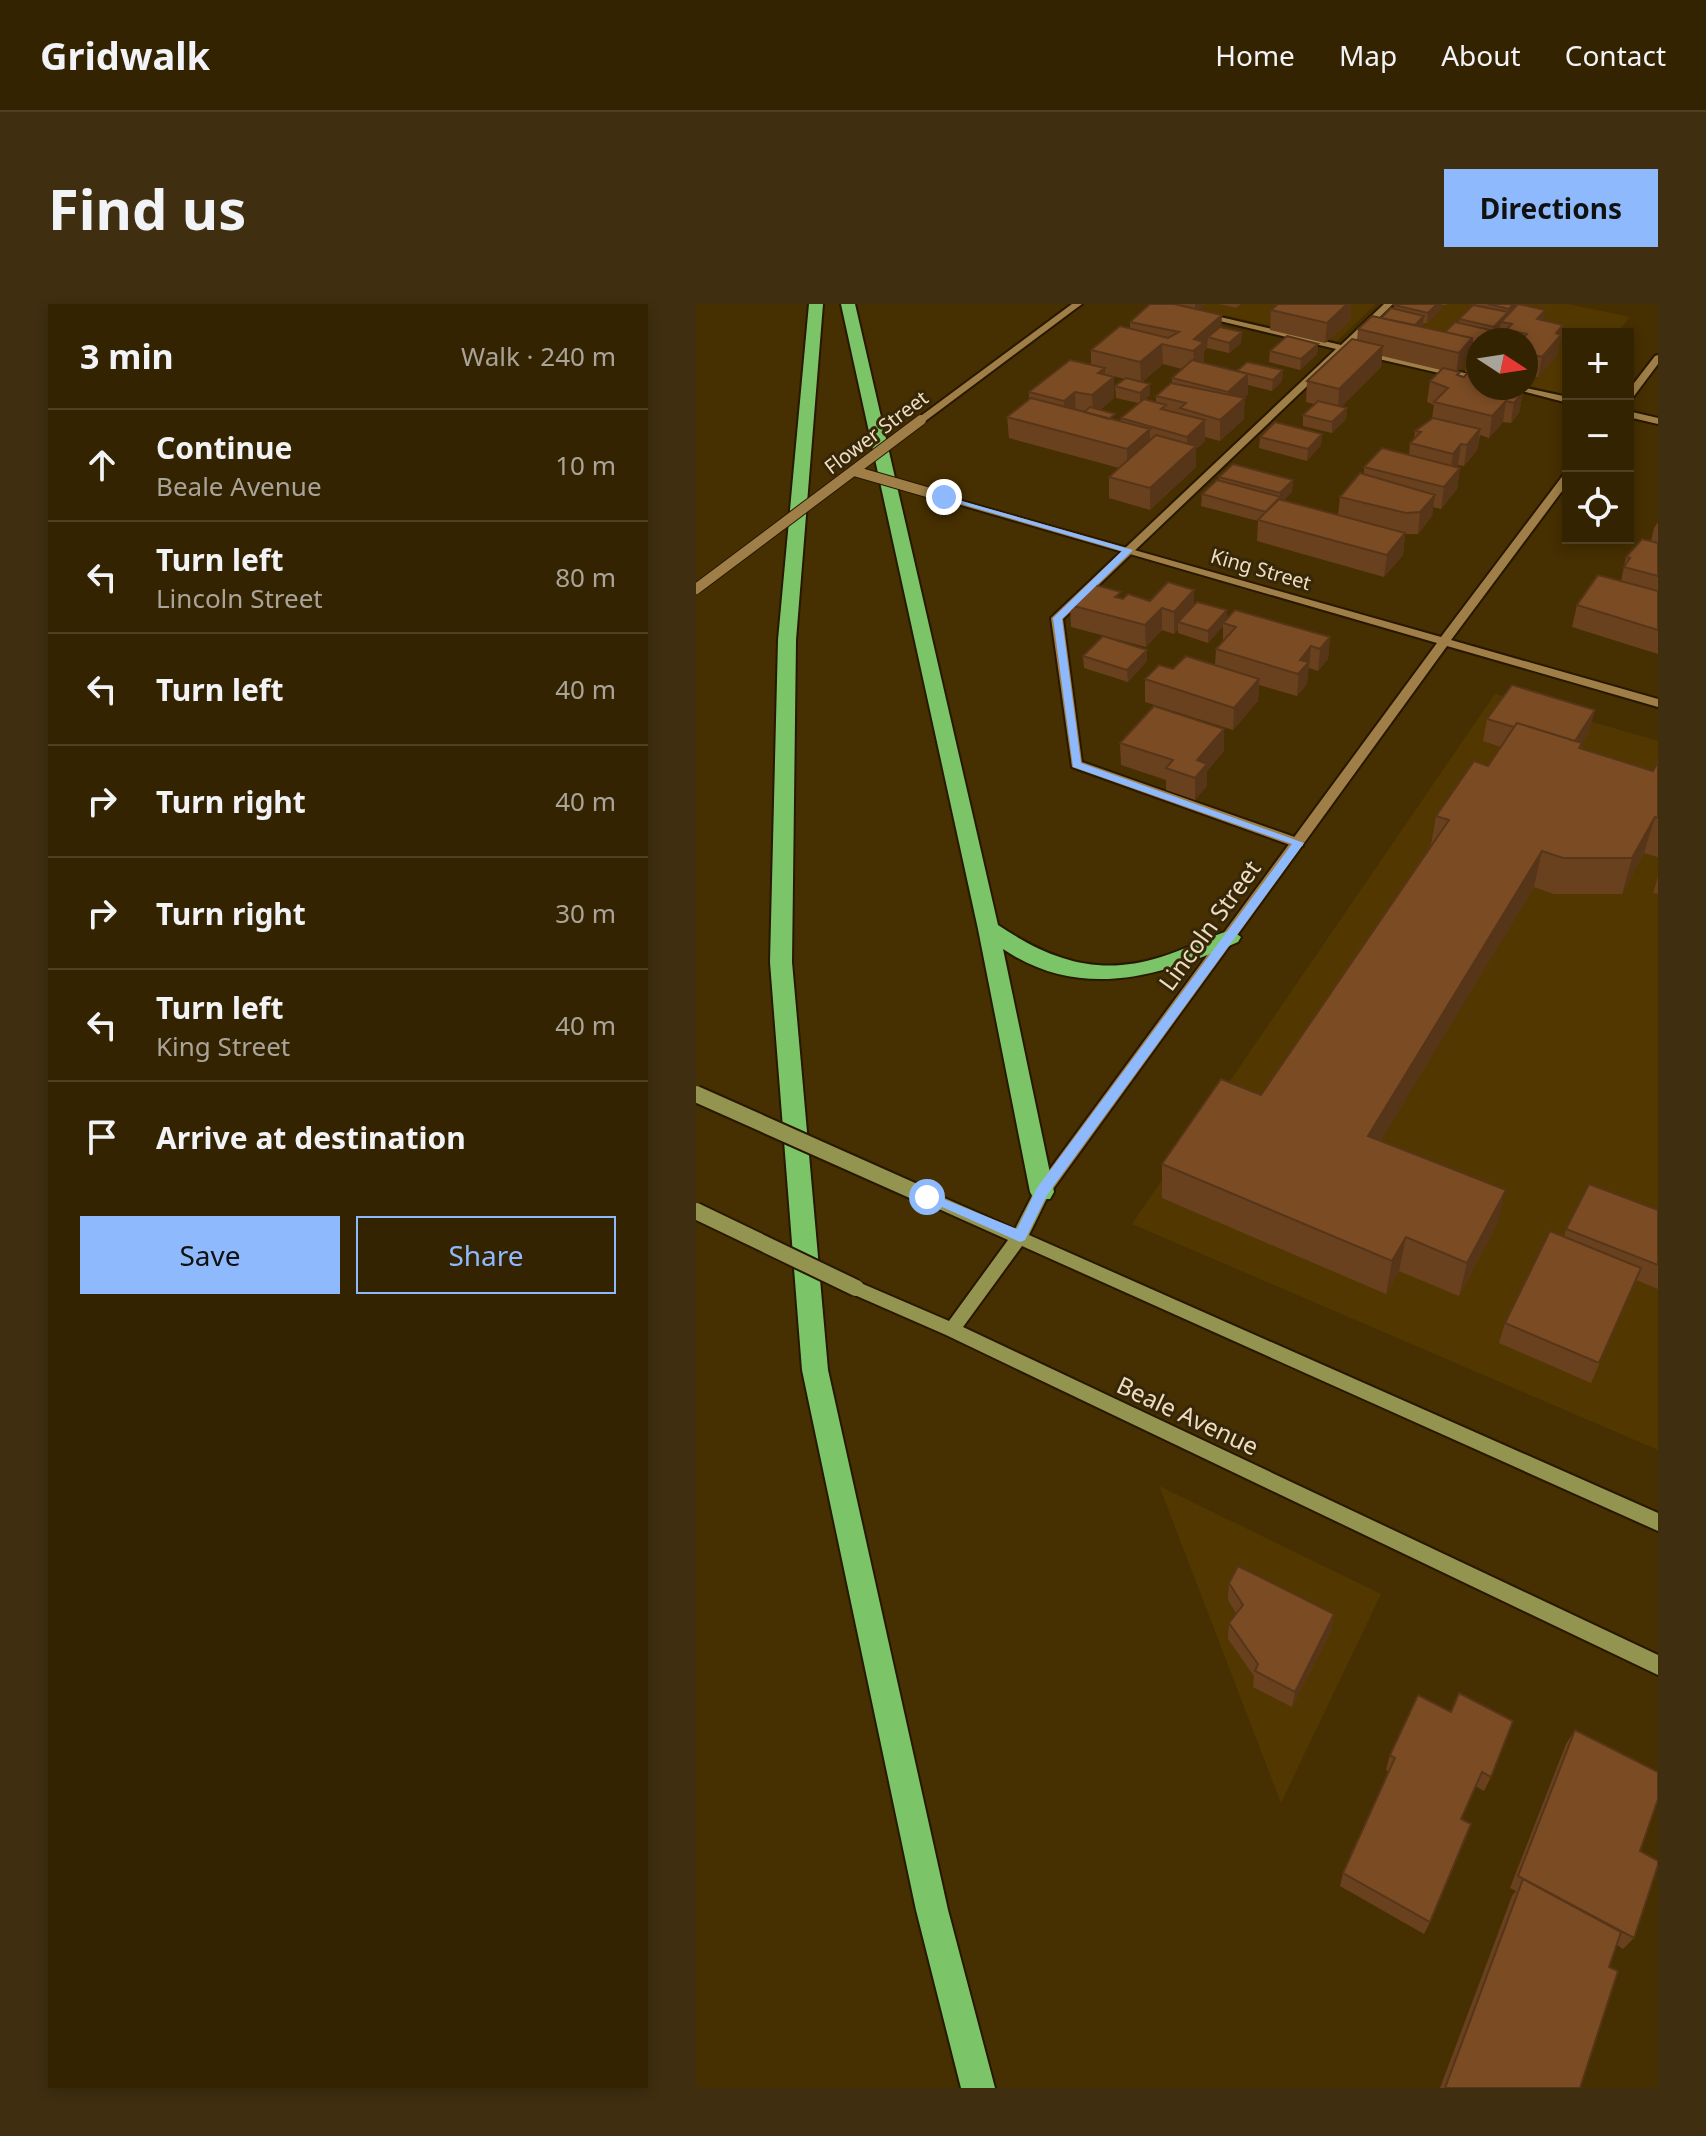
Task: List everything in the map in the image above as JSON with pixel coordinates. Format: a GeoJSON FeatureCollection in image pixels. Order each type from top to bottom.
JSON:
{"type":"FeatureCollection","features":[{"type":"Feature","properties":{"kind":"highway"},"geometry":{"type":"LineString","coordinates":[[816,304],[787,640],[781,962],[815,1370],[932,1910],[978,2088]]}},
{"type":"Feature","properties":{"kind":"highway"},"geometry":{"type":"LineString","coordinates":[[848,304],[988,929],[1042,1192]]}},
{"type":"Feature","properties":{"kind":"highway"},"geometry":{"type":"LineString","coordinates":[[988,929],[1011,947],[1071,974],[1130,973],[1165,965],[1231,937]]}},
{"type":"Feature","properties":{"kind":"main road"},"geometry":{"type":"LineString","coordinates":[[696,1094],[1658,1522]]}},
{"type":"Feature","properties":{"kind":"main road","name":"Lincoln Street"},"geometry":{"type":"LineString","coordinates":[[952,1330],[1020,1236],[1042,1192]]}},
{"type":"Feature","properties":{"kind":"main road","name":"Beale Avenue"},"geometry":{"type":"LineString","coordinates":[[696,1211],[1658,1665]]}},
{"type":"Feature","properties":{"kind":"street","name":"Flower Street"},"geometry":{"type":"LineString","coordinates":[[696,589],[1078,304]]}},
{"type":"Feature","properties":{"kind":"street"},"geometry":{"type":"LineString","coordinates":[[1298,843],[1076,764],[1057,618],[1389,304]]}},
{"type":"Feature","properties":{"kind":"street"},"geometry":{"type":"LineString","coordinates":[[1194,314],[1466,376]]}},
{"type":"Feature","properties":{"kind":"street"},"geometry":{"type":"LineString","coordinates":[[1634,390],[1658,358]]}},
{"type":"Feature","properties":{"kind":"street"},"geometry":{"type":"LineString","coordinates":[[1538,393],[1562,399]]}},
{"type":"Feature","properties":{"kind":"street"},"geometry":{"type":"LineString","coordinates":[[1634,415],[1658,421]]}},
{"type":"Feature","properties":{"kind":"street","name":"King Street"},"geometry":{"type":"LineString","coordinates":[[854,471],[1658,703]]}},
{"type":"Feature","properties":{"kind":"street","name":"Lincoln Street"},"geometry":{"type":"LineString","coordinates":[[1042,1192],[1231,937],[1442,641],[1562,484]]}},
{"type":"Feature","properties":{"kind":"shaded area"},"geometry":{"type":"Polygon","coordinates":[[[1176,304],[1376,304],[1337,341],[1176,304]]]}},
{"type":"Feature","properties":{"kind":"shaded area"},"geometry":{"type":"Polygon","coordinates":[[[1407,304],[1568,304],[1630,317],[1621,328],[1562,328],[1562,394],[1538,388],[1538,328],[1466,328],[1466,371],[1363,348],[1407,304]]]}},
{"type":"Feature","properties":{"kind":"shaded area"},"geometry":{"type":"Polygon","coordinates":[[[1495,694],[1658,741],[1658,1450],[1132,1224],[1495,694]]]}},
{"type":"Feature","properties":{"kind":"shaded area"},"geometry":{"type":"Polygon","coordinates":[[[1160,1488],[1381,1594],[1281,1803],[1160,1488]]]}},
{"type":"Feature","properties":{"kind":"building"},"geometry":{"type":"Polygon","coordinates":[[[1150,304],[1174,304],[1222,315],[1194,339],[1204,342],[1193,351],[1162,344],[1140,362],[1091,350],[1120,326],[1168,338],[1179,332],[1130,322],[1150,304]]]}},
{"type":"Feature","properties":{"kind":"building"},"geometry":{"type":"Polygon","coordinates":[[[1278,304],[1347,304],[1327,323],[1271,310],[1278,304]]]}},
{"type":"Feature","properties":{"kind":"building"},"geometry":{"type":"Polygon","coordinates":[[[1395,304],[1437,304],[1428,313],[1395,304]]]}},
{"type":"Feature","properties":{"kind":"building"},"geometry":{"type":"Polygon","coordinates":[[[1488,304],[1513,304],[1509,309],[1488,304]]]}},
{"type":"Feature","properties":{"kind":"building"},"geometry":{"type":"Polygon","coordinates":[[[1518,304],[1545,310],[1537,319],[1563,325],[1556,333],[1561,335],[1542,357],[1538,356],[1538,328],[1508,328],[1512,324],[1501,322],[1518,304]]]}},
{"type":"Feature","properties":{"kind":"building"},"geometry":{"type":"Polygon","coordinates":[[[1473,305],[1508,312],[1494,327],[1459,319],[1473,305]]]}},
{"type":"Feature","properties":{"kind":"building"},"geometry":{"type":"Polygon","coordinates":[[[1391,308],[1424,316],[1415,325],[1381,318],[1391,308]]]}},
{"type":"Feature","properties":{"kind":"building"},"geometry":{"type":"Polygon","coordinates":[[[1372,316],[1466,337],[1466,345],[1459,353],[1358,329],[1372,316]]]}},
{"type":"Feature","properties":{"kind":"building"},"geometry":{"type":"Polygon","coordinates":[[[1455,322],[1481,328],[1466,328],[1466,337],[1445,332],[1455,322]]]}},
{"type":"Feature","properties":{"kind":"building"},"geometry":{"type":"Polygon","coordinates":[[[1220,327],[1242,332],[1229,343],[1208,337],[1220,327]]]}},
{"type":"Feature","properties":{"kind":"building"},"geometry":{"type":"Polygon","coordinates":[[[1287,336],[1318,344],[1301,359],[1270,351],[1287,336]]]}},
{"type":"Feature","properties":{"kind":"building"},"geometry":{"type":"Polygon","coordinates":[[[1352,339],[1383,346],[1339,389],[1307,381],[1352,339]]]}},
{"type":"Feature","properties":{"kind":"building"},"geometry":{"type":"Polygon","coordinates":[[[1070,360],[1105,368],[1098,373],[1114,377],[1092,395],[1075,392],[1064,401],[1029,392],[1070,360]]]}},
{"type":"Feature","properties":{"kind":"building"},"geometry":{"type":"Polygon","coordinates":[[[1192,360],[1248,374],[1228,392],[1172,378],[1192,360]]]}},
{"type":"Feature","properties":{"kind":"building"},"geometry":{"type":"Polygon","coordinates":[[[1247,362],[1283,370],[1273,380],[1237,371],[1247,362]]]}},
{"type":"Feature","properties":{"kind":"building"},"geometry":{"type":"Polygon","coordinates":[[[1443,368],[1460,372],[1457,375],[1464,377],[1466,374],[1466,400],[1516,400],[1514,403],[1506,401],[1492,416],[1434,402],[1448,388],[1430,381],[1443,368]]]}},
{"type":"Feature","properties":{"kind":"building"},"geometry":{"type":"Polygon","coordinates":[[[1126,378],[1150,384],[1140,393],[1115,386],[1126,378]]]}},
{"type":"Feature","properties":{"kind":"building"},"geometry":{"type":"Polygon","coordinates":[[[1171,383],[1245,398],[1220,420],[1180,408],[1186,403],[1156,396],[1171,383]]]}},
{"type":"Feature","properties":{"kind":"building"},"geometry":{"type":"Polygon","coordinates":[[[1031,398],[1150,429],[1127,449],[1007,417],[1031,398]]]}},
{"type":"Feature","properties":{"kind":"building"},"geometry":{"type":"Polygon","coordinates":[[[1144,399],[1166,405],[1161,409],[1205,420],[1187,437],[1121,418],[1144,399]]]}},
{"type":"Feature","properties":{"kind":"building"},"geometry":{"type":"Polygon","coordinates":[[[1318,401],[1347,408],[1332,422],[1303,415],[1318,401]]]}},
{"type":"Feature","properties":{"kind":"building"},"geometry":{"type":"Polygon","coordinates":[[[1090,407],[1115,414],[1109,419],[1084,412],[1090,407]]]}},
{"type":"Feature","properties":{"kind":"building"},"geometry":{"type":"Polygon","coordinates":[[[1433,418],[1480,429],[1467,445],[1461,444],[1453,454],[1410,443],[1421,432],[1415,431],[1433,418]]]}},
{"type":"Feature","properties":{"kind":"building"},"geometry":{"type":"Polygon","coordinates":[[[1275,422],[1322,434],[1308,449],[1260,437],[1275,422]]]}},
{"type":"Feature","properties":{"kind":"building"},"geometry":{"type":"Polygon","coordinates":[[[1156,435],[1196,446],[1150,488],[1109,477],[1156,435]]]}},
{"type":"Feature","properties":{"kind":"building"},"geometry":{"type":"Polygon","coordinates":[[[1382,448],[1460,468],[1444,487],[1364,467],[1382,448]]]}},
{"type":"Feature","properties":{"kind":"building"},"geometry":{"type":"Polygon","coordinates":[[[1233,464],[1293,480],[1280,493],[1219,477],[1233,464]]]}},
{"type":"Feature","properties":{"kind":"building"},"geometry":{"type":"Polygon","coordinates":[[[1360,473],[1435,495],[1420,512],[1406,513],[1340,497],[1360,473]]]}},
{"type":"Feature","properties":{"kind":"building"},"geometry":{"type":"Polygon","coordinates":[[[1217,480],[1281,497],[1266,512],[1202,494],[1217,480]]]}},
{"type":"Feature","properties":{"kind":"building"},"geometry":{"type":"Polygon","coordinates":[[[1278,499],[1405,533],[1387,555],[1258,520],[1278,499]]]}},
{"type":"Feature","properties":{"kind":"building"},"geometry":{"type":"Polygon","coordinates":[[[1642,539],[1658,543],[1658,576],[1624,567],[1630,558],[1626,557],[1642,539]]]}},
{"type":"Feature","properties":{"kind":"building"},"geometry":{"type":"Polygon","coordinates":[[[1598,575],[1658,591],[1658,630],[1577,605],[1598,575]]]}},
{"type":"Feature","properties":{"kind":"building"},"geometry":{"type":"Polygon","coordinates":[[[1168,582],[1194,590],[1174,612],[1162,608],[1145,625],[1070,605],[1092,584],[1121,592],[1115,597],[1123,599],[1128,594],[1150,601],[1168,582]]]}},
{"type":"Feature","properties":{"kind":"building"},"geometry":{"type":"Polygon","coordinates":[[[1197,602],[1227,610],[1208,631],[1178,622],[1197,602]]]}},
{"type":"Feature","properties":{"kind":"building"},"geometry":{"type":"Polygon","coordinates":[[[1235,610],[1330,637],[1320,649],[1311,646],[1300,660],[1309,662],[1298,674],[1216,649],[1236,627],[1223,623],[1235,610]]]}},
{"type":"Feature","properties":{"kind":"building"},"geometry":{"type":"Polygon","coordinates":[[[1103,636],[1147,650],[1127,670],[1083,656],[1103,636]]]}},
{"type":"Feature","properties":{"kind":"building"},"geometry":{"type":"Polygon","coordinates":[[[1186,656],[1259,679],[1234,708],[1145,679],[1159,665],[1173,669],[1186,656]]]}},
{"type":"Feature","properties":{"kind":"building"},"geometry":{"type":"Polygon","coordinates":[[[1512,685],[1595,710],[1575,741],[1517,723],[1514,727],[1487,719],[1512,685]]]}},
{"type":"Feature","properties":{"kind":"building"},"geometry":{"type":"Polygon","coordinates":[[[1154,706],[1224,729],[1197,760],[1207,764],[1195,778],[1166,768],[1173,760],[1120,743],[1154,706]]]}},
{"type":"Feature","properties":{"kind":"building"},"geometry":{"type":"Polygon","coordinates":[[[1517,723],[1582,743],[1579,748],[1653,771],[1658,762],[1658,818],[1655,817],[1632,858],[1563,858],[1542,851],[1368,1136],[1506,1190],[1467,1263],[1406,1237],[1392,1261],[1162,1164],[1221,1079],[1261,1095],[1449,820],[1436,816],[1474,761],[1488,766],[1517,723]]]}},
{"type":"Feature","properties":{"kind":"building"},"geometry":{"type":"Polygon","coordinates":[[[1589,1184],[1658,1210],[1658,1265],[1566,1229],[1589,1184]]]}},
{"type":"Feature","properties":{"kind":"building"},"geometry":{"type":"Polygon","coordinates":[[[1550,1231],[1641,1268],[1599,1363],[1505,1323],[1550,1231]]]}},
{"type":"Feature","properties":{"kind":"building"},"geometry":{"type":"Polygon","coordinates":[[[1238,1566],[1334,1614],[1295,1692],[1255,1671],[1258,1664],[1229,1623],[1243,1605],[1229,1583],[1238,1566]]]}},
{"type":"Feature","properties":{"kind":"building"},"geometry":{"type":"Polygon","coordinates":[[[1459,1693],[1513,1721],[1491,1777],[1482,1772],[1461,1819],[1471,1824],[1430,1922],[1343,1873],[1395,1758],[1390,1755],[1418,1695],[1451,1712],[1459,1693]]]}},
{"type":"Feature","properties":{"kind":"building"},"geometry":{"type":"Polygon","coordinates":[[[1575,1730],[1658,1772],[1658,1799],[1640,1851],[1658,1861],[1658,1865],[1634,1938],[1518,1876],[1575,1730]]]}},
{"type":"Feature","properties":{"kind":"building"},"geometry":{"type":"Polygon","coordinates":[[[1523,1879],[1621,1932],[1609,1967],[1618,1971],[1580,2088],[1445,2088],[1523,1879]]]}},
{"type":"Feature","properties":{"kind":"route"},"geometry":{"type":"LineString","coordinates":[[927,1197],[1020,1236],[1042,1192],[1298,843],[1076,764],[1057,618],[1128,550],[944,497]]}}]}
